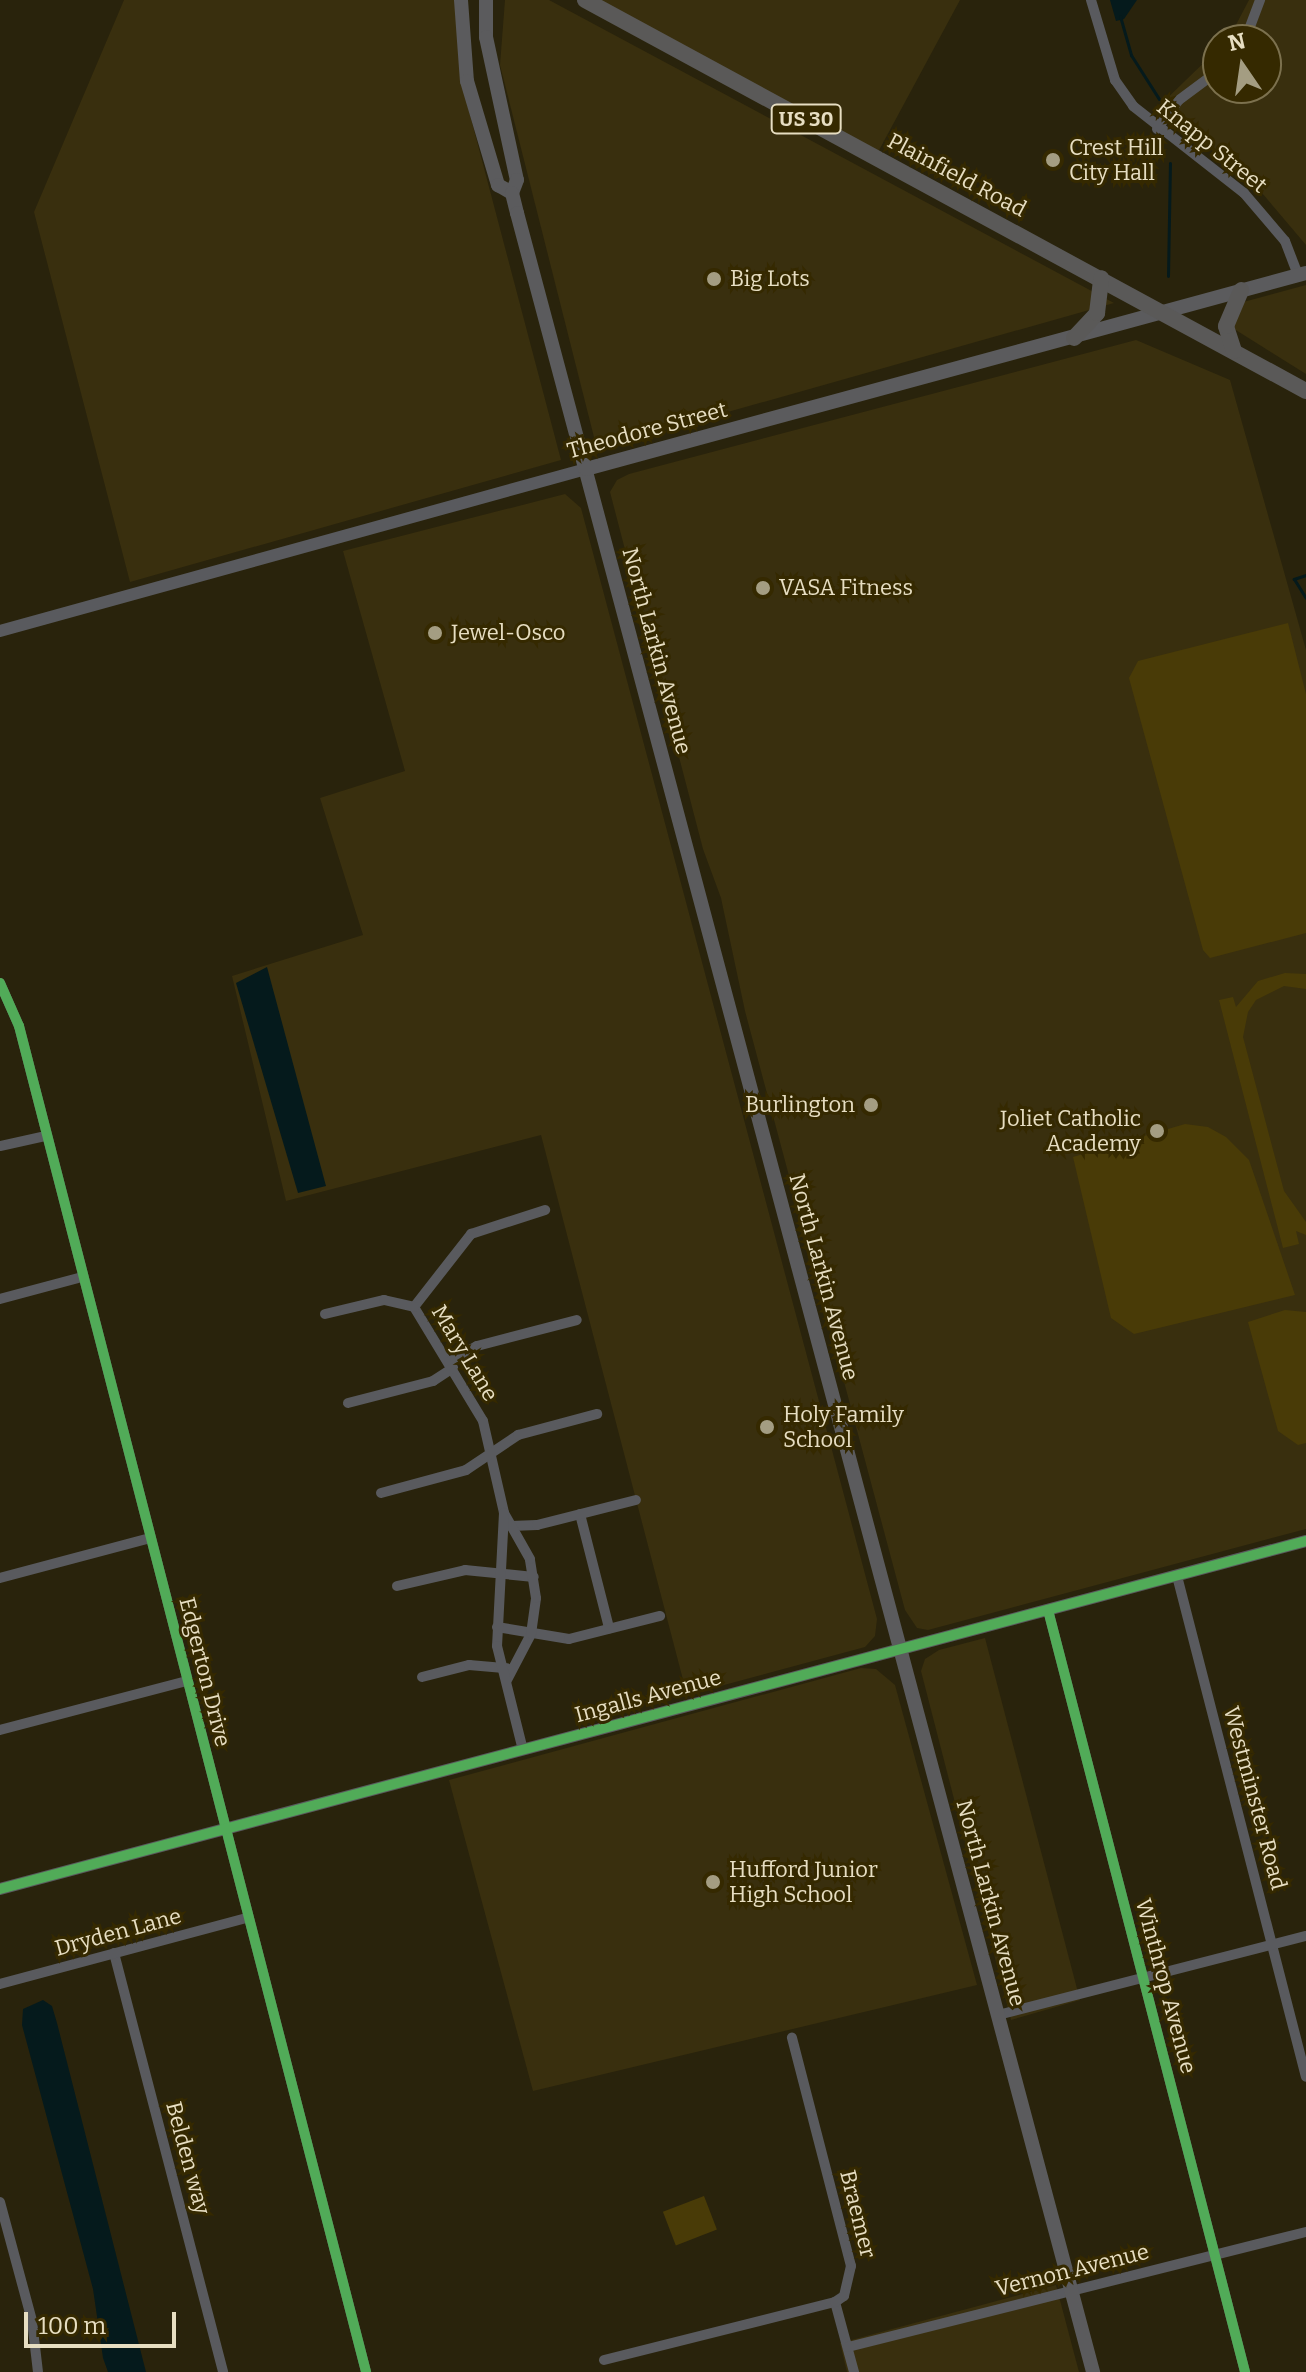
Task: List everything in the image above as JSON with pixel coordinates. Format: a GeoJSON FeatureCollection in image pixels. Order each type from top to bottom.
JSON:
{"type":"FeatureCollection","features":[{"type":"Feature","properties":{"kind":"main road","name":"North Larkin Avenue"},"geometry":{"type":"LineString","coordinates":[[461,0],[467,81],[498,185],[512,193]]}},
{"type":"Feature","properties":{"kind":"main road","name":"North Larkin Avenue"},"geometry":{"type":"LineString","coordinates":[[486,0],[486,37],[517,180],[512,193],[1093,2372]]}},
{"type":"Feature","properties":{"kind":"main road","name":"Plainfield Road"},"geometry":{"type":"LineString","coordinates":[[585,0],[1164,311],[1306,391]]}},
{"type":"Feature","properties":{"kind":"main road","name":"Theodore Street"},"geometry":{"type":"LineString","coordinates":[[586,469],[1302,274]]}},
{"type":"Feature","properties":{"kind":"main road"},"geometry":{"type":"LineString","coordinates":[[1074,338],[1097,313],[1101,278]]}},
{"type":"Feature","properties":{"kind":"main road"},"geometry":{"type":"LineString","coordinates":[[1234,351],[1226,326],[1241,290]]}},
{"type":"Feature","properties":{"kind":"street","name":"Knapp Street"},"geometry":{"type":"LineString","coordinates":[[1091,0],[1115,80],[1157,129],[1261,210],[1285,241],[1302,274]]}},
{"type":"Feature","properties":{"kind":"street"},"geometry":{"type":"LineString","coordinates":[[1251,24],[1260,0]]}},
{"type":"Feature","properties":{"kind":"street"},"geometry":{"type":"LineString","coordinates":[[1157,129],[1179,100],[1202,83]]}},
{"type":"Feature","properties":{"kind":"street","name":"Theodore Street"},"geometry":{"type":"LineString","coordinates":[[0,631],[586,469]]}},
{"type":"Feature","properties":{"kind":"street","name":"Edgerton Drive"},"geometry":{"type":"LineString","coordinates":[[0,983],[19,1026],[366,2372]]}},
{"type":"Feature","properties":{"kind":"street"},"geometry":{"type":"LineString","coordinates":[[0,1146],[45,1136]]}},
{"type":"Feature","properties":{"kind":"street"},"geometry":{"type":"LineString","coordinates":[[325,1314],[384,1300],[414,1307],[471,1234],[545,1210]]}},
{"type":"Feature","properties":{"kind":"street"},"geometry":{"type":"LineString","coordinates":[[0,1299],[82,1277]]}},
{"type":"Feature","properties":{"kind":"street","name":"Mary Lane"},"geometry":{"type":"LineString","coordinates":[[414,1307],[471,1396],[493,1451],[504,1513],[497,1627],[501,1667],[507,1680],[523,1750]]}},
{"type":"Feature","properties":{"kind":"street"},"geometry":{"type":"LineString","coordinates":[[348,1403],[433,1381],[477,1346],[577,1320]]}},
{"type":"Feature","properties":{"kind":"street"},"geometry":{"type":"LineString","coordinates":[[381,1493],[466,1470],[518,1435],[597,1414]]}},
{"type":"Feature","properties":{"kind":"street"},"geometry":{"type":"LineString","coordinates":[[501,1526],[516,1527],[636,1500]]}},
{"type":"Feature","properties":{"kind":"street"},"geometry":{"type":"LineString","coordinates":[[504,1513],[516,1527],[534,1577],[531,1634],[507,1680]]}},
{"type":"Feature","properties":{"kind":"street"},"geometry":{"type":"LineString","coordinates":[[580,1514],[609,1628]]}},
{"type":"Feature","properties":{"kind":"street"},"geometry":{"type":"LineString","coordinates":[[0,1578],[150,1538]]}},
{"type":"Feature","properties":{"kind":"street","name":"Ingalls Avenue"},"geometry":{"type":"LineString","coordinates":[[0,1889],[1306,1541]]}},
{"type":"Feature","properties":{"kind":"street"},"geometry":{"type":"LineString","coordinates":[[397,1586],[465,1570],[534,1577]]}},
{"type":"Feature","properties":{"kind":"street","name":"Westminster Road"},"geometry":{"type":"LineString","coordinates":[[1177,1576],[1306,2077]]}},
{"type":"Feature","properties":{"kind":"street","name":"Winthrop Avenue"},"geometry":{"type":"LineString","coordinates":[[1048,1610],[1245,2372]]}},
{"type":"Feature","properties":{"kind":"street"},"geometry":{"type":"LineString","coordinates":[[497,1627],[569,1639],[660,1616]]}},
{"type":"Feature","properties":{"kind":"street"},"geometry":{"type":"LineString","coordinates":[[422,1677],[469,1665],[513,1669]]}},
{"type":"Feature","properties":{"kind":"street"},"geometry":{"type":"LineString","coordinates":[[0,1730],[187,1681]]}},
{"type":"Feature","properties":{"kind":"street","name":"Dryden Lane"},"geometry":{"type":"LineString","coordinates":[[0,1984],[247,1918]]}},
{"type":"Feature","properties":{"kind":"street"},"geometry":{"type":"LineString","coordinates":[[998,2015],[1306,1936]]}},
{"type":"Feature","properties":{"kind":"street","name":"Belden way"},"geometry":{"type":"LineString","coordinates":[[114,1953],[223,2372]]}},
{"type":"Feature","properties":{"kind":"street","name":"Braemer"},"geometry":{"type":"LineString","coordinates":[[792,2038],[851,2266],[844,2296],[835,2302]]}},
{"type":"Feature","properties":{"kind":"street"},"geometry":{"type":"LineString","coordinates":[[0,2202],[32,2321],[38,2372]]}},
{"type":"Feature","properties":{"kind":"street","name":"Vernon Avenue"},"geometry":{"type":"LineString","coordinates":[[848,2347],[1306,2232]]}},
{"type":"Feature","properties":{"kind":"street"},"geometry":{"type":"LineString","coordinates":[[604,2360],[835,2302],[854,2372]]}},
{"type":"Feature","properties":{"kind":"shaded area"},"geometry":{"type":"Polygon","coordinates":[[[124,0],[461,0],[460,77],[561,460],[130,582],[34,212],[124,0]]]}},
{"type":"Feature","properties":{"kind":"shaded area"},"geometry":{"type":"Polygon","coordinates":[[[505,0],[549,0],[1114,303],[597,449],[500,65],[505,0]]]}},
{"type":"Feature","properties":{"kind":"shaded area"},"geometry":{"type":"Polygon","coordinates":[[[593,0],[960,0],[877,154],[593,0]]]}},
{"type":"Feature","properties":{"kind":"shaded area"},"geometry":{"type":"Polygon","coordinates":[[[1249,0],[1306,0],[1306,245],[1245,173],[1155,110],[1202,64],[1202,104],[1282,104],[1282,24],[1236,24],[1249,0]]]}},
{"type":"Feature","properties":{"kind":"shaded area"},"geometry":{"type":"Polygon","coordinates":[[[1306,285],[1306,374],[1231,327],[1225,307],[1306,285]]]}},
{"type":"Feature","properties":{"kind":"shaded area"},"geometry":{"type":"Polygon","coordinates":[[[1136,340],[1230,380],[1306,650],[1306,1529],[928,1630],[917,1628],[905,1610],[745,1011],[721,898],[703,849],[610,492],[617,480],[629,474],[1136,340]]]}},
{"type":"Feature","properties":{"kind":"shaded area"},"geometry":{"type":"Polygon","coordinates":[[[565,494],[581,508],[877,1619],[875,1636],[865,1647],[687,1695],[541,1135],[286,1201],[232,976],[363,935],[320,798],[405,771],[343,551],[565,494]]]}},
{"type":"Feature","properties":{"kind":"shaded area"},"geometry":{"type":"Polygon","coordinates":[[[1288,623],[1306,694],[1306,933],[1210,958],[1203,950],[1129,678],[1138,661],[1288,623]]]}},
{"type":"Feature","properties":{"kind":"shaded area"},"geometry":{"type":"Polygon","coordinates":[[[1285,973],[1306,974],[1306,989],[1284,986],[1256,1000],[1248,1012],[1243,1037],[1284,1191],[1306,1222],[1306,1235],[1296,1231],[1299,1244],[1283,1248],[1219,1000],[1233,997],[1236,1007],[1258,981],[1285,973]]]}},
{"type":"Feature","properties":{"kind":"shaded area"},"geometry":{"type":"Polygon","coordinates":[[[1185,1124],[1208,1127],[1226,1137],[1249,1160],[1295,1295],[1134,1334],[1111,1318],[1073,1157],[1185,1124]]]}},
{"type":"Feature","properties":{"kind":"shaded area"},"geometry":{"type":"Polygon","coordinates":[[[1285,1310],[1306,1312],[1306,1443],[1298,1445],[1278,1431],[1248,1322],[1285,1310]]]}},
{"type":"Feature","properties":{"kind":"shaded area"},"geometry":{"type":"Polygon","coordinates":[[[985,1638],[1080,2000],[1011,2020],[921,1671],[925,1659],[939,1650],[985,1638]]]}},
{"type":"Feature","properties":{"kind":"shaded area","name":"Hufford Junior High School"},"geometry":{"type":"Polygon","coordinates":[[[861,1668],[876,1669],[895,1685],[977,1985],[533,2091],[449,1780],[861,1668]]]}},
{"type":"Feature","properties":{"kind":"shaded area"},"geometry":{"type":"Polygon","coordinates":[[[704,2196],[717,2230],[676,2245],[663,2212],[704,2196]]]}},
{"type":"Feature","properties":{"kind":"shaded area"},"geometry":{"type":"Polygon","coordinates":[[[1056,2285],[1079,2372],[847,2372],[840,2343],[1056,2285]]]}},
{"type":"Feature","properties":{"kind":"water"},"geometry":{"type":"Polygon","coordinates":[[[1110,0],[1137,0],[1124,19],[1116,21],[1110,0]]]}},
{"type":"Feature","properties":{"kind":"water"},"geometry":{"type":"Polygon","coordinates":[[[267,967],[326,1186],[298,1193],[236,983],[267,967]]]}},
{"type":"Feature","properties":{"kind":"water"},"geometry":{"type":"Polygon","coordinates":[[[43,2000],[52,2006],[57,2023],[146,2372],[108,2372],[103,2358],[93,2289],[22,2025],[23,2009],[43,2000]]]}},
{"type":"Feature","properties":{"kind":"waterway"},"geometry":{"type":"LineString","coordinates":[[1120,16],[1131,55],[1159,99]]}},
{"type":"Feature","properties":{"kind":"waterway"},"geometry":{"type":"LineString","coordinates":[[1179,113],[1183,130]]}},
{"type":"Feature","properties":{"kind":"waterway"},"geometry":{"type":"LineString","coordinates":[[1168,276],[1170,163]]}},
{"type":"Feature","properties":{"kind":"waterway"},"geometry":{"type":"LineString","coordinates":[[1306,575],[1294,579],[1306,598]]}},
{"type":"Feature","properties":{"kind":"cycle path"},"geometry":{"type":"LineString","coordinates":[[0,983],[19,1026],[366,2372]]}},
{"type":"Feature","properties":{"kind":"cycle path"},"geometry":{"type":"LineString","coordinates":[[0,1889],[1306,1541]]}},
{"type":"Feature","properties":{"kind":"cycle path"},"geometry":{"type":"LineString","coordinates":[[1048,1610],[1245,2372]]}},
{"type":"Feature","properties":{"kind":"place","name":"Crest Hill City Hall"},"geometry":{"type":"Point","coordinates":[1053,160]}},
{"type":"Feature","properties":{"kind":"place","name":"Big Lots"},"geometry":{"type":"Point","coordinates":[714,279]}},
{"type":"Feature","properties":{"kind":"place","name":"VASA Fitness"},"geometry":{"type":"Point","coordinates":[763,588]}},
{"type":"Feature","properties":{"kind":"place","name":"Jewel-Osco"},"geometry":{"type":"Point","coordinates":[435,633]}},
{"type":"Feature","properties":{"kind":"place","name":"Burlington"},"geometry":{"type":"Point","coordinates":[871,1105]}},
{"type":"Feature","properties":{"kind":"place","name":"Joliet Catholic Academy"},"geometry":{"type":"Point","coordinates":[1157,1131]}},
{"type":"Feature","properties":{"kind":"place","name":"Holy Family School"},"geometry":{"type":"Point","coordinates":[767,1427]}},
{"type":"Feature","properties":{"kind":"place","name":"Hufford Junior High School"},"geometry":{"type":"Point","coordinates":[713,1882]}}]}
